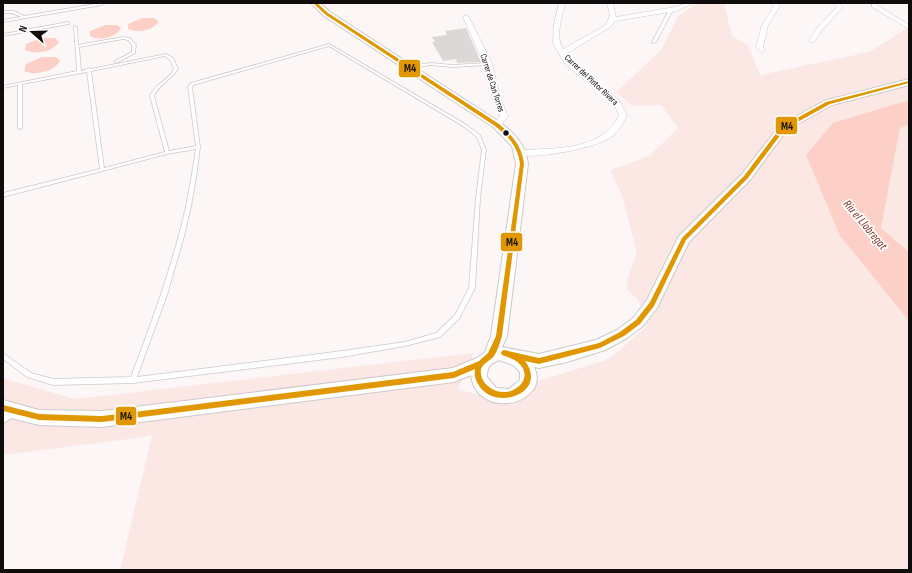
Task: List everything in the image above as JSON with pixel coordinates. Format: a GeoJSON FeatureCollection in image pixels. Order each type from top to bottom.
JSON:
{"type":"FeatureCollection","features":[{"type":"Feature","properties":{"kind":"street"},"geometry":{"type":"LineString","coordinates":[[315,3],[327,14],[497,125],[510,135],[522,153],[499,336],[498,357],[478,375],[480,382],[488,392],[502,397],[510,396],[522,390],[533,367],[600,345],[622,334],[638,322],[652,304],[684,239],[756,166],[776,135],[783,128],[828,103],[909,82]]}},
{"type":"Feature","properties":{"kind":"street","name":"Carrer del Pintor Rivera"},"geometry":{"type":"LineString","coordinates":[[522,153],[595,143],[611,134],[621,123],[623,115],[616,102],[568,62],[556,43],[557,24],[562,3]]}},
{"type":"Feature","properties":{"kind":"street"},"geometry":{"type":"LineString","coordinates":[[610,3],[614,10],[614,19]]}},
{"type":"Feature","properties":{"kind":"street"},"geometry":{"type":"LineString","coordinates":[[562,53],[599,32],[608,26],[614,19],[671,10],[691,3]]}},
{"type":"Feature","properties":{"kind":"street"},"geometry":{"type":"LineString","coordinates":[[762,50],[759,47],[760,37],[768,19],[777,6],[773,3]]}},
{"type":"Feature","properties":{"kind":"street"},"geometry":{"type":"LineString","coordinates":[[812,41],[818,30],[840,7],[836,3]]}},
{"type":"Feature","properties":{"kind":"street"},"geometry":{"type":"LineString","coordinates":[[874,3],[874,6],[908,27]]}},
{"type":"Feature","properties":{"kind":"street","name":"Carrer de Can Torres"},"geometry":{"type":"LineString","coordinates":[[466,18],[488,64],[497,100],[504,116],[497,125]]}},
{"type":"Feature","properties":{"kind":"street"},"geometry":{"type":"LineString","coordinates":[[7,414],[75,420],[102,419],[454,374],[498,357],[522,361],[533,367]]}},
{"type":"Feature","properties":{"kind":"street"},"geometry":{"type":"LineString","coordinates":[[454,374],[480,382]]}},
{"type":"Feature","properties":{"kind":"lane"},"geometry":{"type":"LineString","coordinates":[[3,21],[101,4]]}},
{"type":"Feature","properties":{"kind":"lane"},"geometry":{"type":"LineString","coordinates":[[654,42],[671,10]]}},
{"type":"Feature","properties":{"kind":"lane"},"geometry":{"type":"LineString","coordinates":[[3,12],[13,12],[23,17]]}},
{"type":"Feature","properties":{"kind":"lane"},"geometry":{"type":"LineString","coordinates":[[3,35],[68,23]]}},
{"type":"Feature","properties":{"kind":"lane"},"geometry":{"type":"LineString","coordinates":[[75,27],[79,71]]}},
{"type":"Feature","properties":{"kind":"lane"},"geometry":{"type":"LineString","coordinates":[[77,46],[123,38],[128,39],[134,45],[134,52],[106,66]]}},
{"type":"Feature","properties":{"kind":"lane"},"geometry":{"type":"LineString","coordinates":[[3,356],[29,375],[53,382],[134,380],[342,354],[405,344],[438,335],[457,317],[472,288],[478,198],[484,150],[480,136],[332,46],[324,46],[192,84],[190,87],[198,147],[194,183],[160,308],[134,380]]}},
{"type":"Feature","properties":{"kind":"lane"},"geometry":{"type":"LineString","coordinates":[[3,87],[89,69],[166,56],[172,59],[176,69],[174,74],[153,91],[152,96],[167,153]]}},
{"type":"Feature","properties":{"kind":"lane"},"geometry":{"type":"LineString","coordinates":[[408,67],[424,64],[452,66],[488,64]]}},
{"type":"Feature","properties":{"kind":"lane"},"geometry":{"type":"LineString","coordinates":[[89,69],[102,170]]}},
{"type":"Feature","properties":{"kind":"lane"},"geometry":{"type":"LineString","coordinates":[[20,83],[20,128]]}},
{"type":"Feature","properties":{"kind":"lane"},"geometry":{"type":"LineString","coordinates":[[3,195],[167,153],[198,147]]}},
{"type":"Feature","properties":{"kind":"shaded area"},"geometry":{"type":"Polygon","coordinates":[[[698,3],[724,3],[732,36],[748,45],[760,75],[869,52],[909,27],[909,100],[903,101],[840,236],[909,321],[909,570],[120,570],[152,435],[3,455],[3,378],[75,399],[474,353],[458,389],[511,404],[535,382],[609,359],[646,327],[639,303],[627,288],[627,280],[635,258],[636,249],[622,196],[610,170],[649,156],[678,128],[661,105],[632,106],[616,92],[661,50],[678,16],[698,3]]]}},
{"type":"Feature","properties":{"kind":"shaded area"},"geometry":{"type":"Polygon","coordinates":[[[909,125],[909,252],[881,228],[900,127],[909,125]]]}},
{"type":"Feature","properties":{"kind":"water"},"geometry":{"type":"Polygon","coordinates":[[[142,18],[154,18],[158,21],[158,23],[152,28],[144,30],[136,31],[128,29],[128,24],[142,18]]]}},
{"type":"Feature","properties":{"kind":"water"},"geometry":{"type":"Polygon","coordinates":[[[105,25],[117,25],[121,28],[115,34],[107,38],[94,38],[90,36],[90,31],[105,25]]]}},
{"type":"Feature","properties":{"kind":"water"},"geometry":{"type":"Polygon","coordinates":[[[42,38],[55,38],[59,42],[53,48],[44,52],[29,52],[25,50],[26,44],[42,38]]]}},
{"type":"Feature","properties":{"kind":"water"},"geometry":{"type":"Polygon","coordinates":[[[42,57],[56,57],[60,61],[53,68],[44,72],[33,73],[24,71],[26,64],[42,57]]]}},
{"type":"Feature","properties":{"kind":"water","name":"Riu el Llobregat"},"geometry":{"type":"Polygon","coordinates":[[[909,100],[909,125],[900,128],[881,228],[909,252],[909,321],[840,236],[806,155],[833,123],[909,100]]]}},
{"type":"Feature","properties":{"kind":"building"},"geometry":{"type":"Polygon","coordinates":[[[466,28],[481,62],[457,63],[456,59],[443,61],[432,42],[435,42],[432,37],[447,35],[445,31],[466,28]]]}},
{"type":"Feature","properties":{"kind":"transit line","name":"M4"},"geometry":{"type":"LineString","coordinates":[[315,3],[327,14],[497,125],[511,137],[520,152],[522,164],[499,336],[491,355]]}},
{"type":"Feature","properties":{"kind":"transit line","name":"M4"},"geometry":{"type":"LineString","coordinates":[[504,353],[539,361],[600,345],[622,334],[638,322],[652,304],[684,239],[746,177],[783,128],[828,103],[909,82]]}},
{"type":"Feature","properties":{"kind":"transit line","name":"M4"},"geometry":{"type":"LineString","coordinates":[[491,355],[481,363],[478,370],[478,378],[482,385],[488,390],[505,396],[514,394],[523,388],[527,382],[528,376],[526,367],[521,361],[504,353]]}},
{"type":"Feature","properties":{"kind":"transit line","name":"M4"},"geometry":{"type":"LineString","coordinates":[[3,408],[39,417],[102,419],[454,375],[481,363],[491,355]]}}]}
